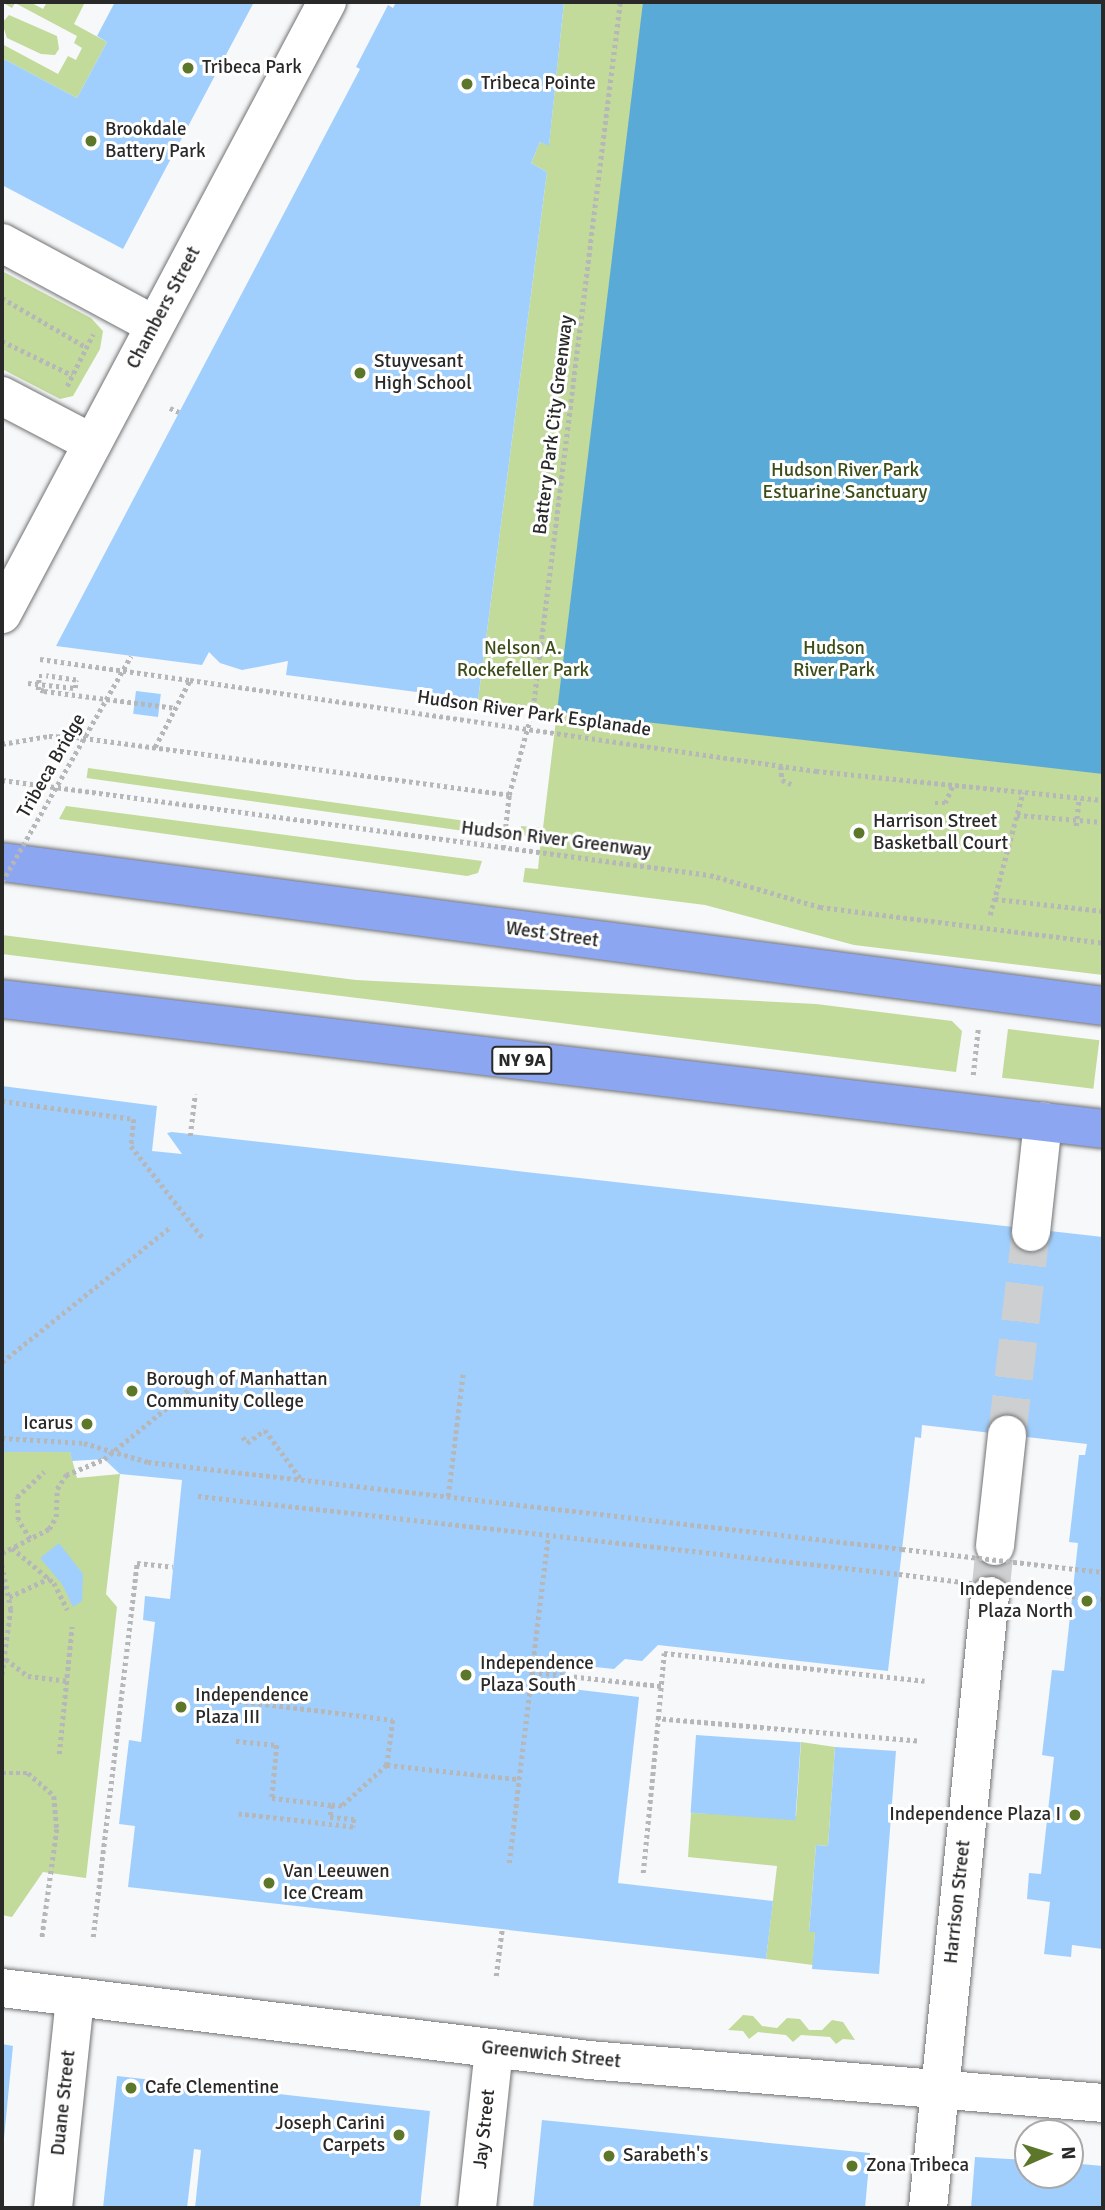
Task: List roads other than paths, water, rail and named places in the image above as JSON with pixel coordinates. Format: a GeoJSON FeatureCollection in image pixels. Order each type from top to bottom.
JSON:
{"type":"FeatureCollection","features":[{"type":"Feature","properties":{"kind":"highway","name":"West Street"},"geometry":{"type":"LineString","coordinates":[[2,862],[1103,1006]]}},
{"type":"Feature","properties":{"kind":"highway","name":"NY 9A"},"geometry":{"type":"LineString","coordinates":[[2,999],[1103,1129]]}},
{"type":"Feature","properties":{"kind":"street","name":"Chambers Street"},"geometry":{"type":"LineString","coordinates":[[2,614],[327,2]]}},
{"type":"Feature","properties":{"kind":"street"},"geometry":{"type":"LineString","coordinates":[[2,243],[154,325]]}},
{"type":"Feature","properties":{"kind":"street"},"geometry":{"type":"LineString","coordinates":[[2,397],[92,443]]}},
{"type":"Feature","properties":{"kind":"street"},"geometry":{"type":"LineString","coordinates":[[1031,1231],[1043,1122]]}},
{"type":"Feature","properties":{"kind":"street"},"geometry":{"type":"LineString","coordinates":[[995,1546],[1007,1435]]}},
{"type":"Feature","properties":{"kind":"street","name":"Harrison Street"},"geometry":{"type":"LineString","coordinates":[[928,2208],[990,1596]]}},
{"type":"Feature","properties":{"kind":"street","name":"Greenwich Street"},"geometry":{"type":"LineString","coordinates":[[2,1988],[494,2050],[1103,2103]]}},
{"type":"Feature","properties":{"kind":"street","name":"Duane Street"},"geometry":{"type":"LineString","coordinates":[[54,2208],[75,1998]]}},
{"type":"Feature","properties":{"kind":"street","name":"Jay Street"},"geometry":{"type":"LineString","coordinates":[[477,2208],[494,2050]]}},
{"type":"Feature","properties":{"kind":"water","name":"Hudson River Park"},"geometry":{"type":"Polygon","coordinates":[[[643,2],[1103,2],[1103,774],[557,712],[643,2]]]}},
{"type":"Feature","properties":{"kind":"tunnel"},"geometry":{"type":"LineString","coordinates":[[1007,1435],[1031,1232]]}},
{"type":"Feature","properties":{"kind":"tunnel"},"geometry":{"type":"LineString","coordinates":[[990,1596],[995,1546]]}},
{"type":"Feature","properties":{"kind":"place","name":"Tribeca Park"},"geometry":{"type":"Point","coordinates":[188,68]}},
{"type":"Feature","properties":{"kind":"place","name":"Tribeca Pointe"},"geometry":{"type":"Point","coordinates":[467,84]}},
{"type":"Feature","properties":{"kind":"place","name":"Brookdale Battery Park"},"geometry":{"type":"Point","coordinates":[91,141]}},
{"type":"Feature","properties":{"kind":"place","name":"Stuyvesant High School"},"geometry":{"type":"Point","coordinates":[360,373]}},
{"type":"Feature","properties":{"kind":"place","name":"Harrison Street Basketball Court"},"geometry":{"type":"Point","coordinates":[859,833]}},
{"type":"Feature","properties":{"kind":"place","name":"Borough of Manhattan Community College"},"geometry":{"type":"Point","coordinates":[132,1391]}},
{"type":"Feature","properties":{"kind":"place","name":"Icarus"},"geometry":{"type":"Point","coordinates":[87,1424]}},
{"type":"Feature","properties":{"kind":"place","name":"Independence Plaza North"},"geometry":{"type":"Point","coordinates":[1087,1601]}},
{"type":"Feature","properties":{"kind":"place","name":"Independence Plaza South"},"geometry":{"type":"Point","coordinates":[466,1675]}},
{"type":"Feature","properties":{"kind":"place","name":"Independence Plaza III"},"geometry":{"type":"Point","coordinates":[181,1707]}},
{"type":"Feature","properties":{"kind":"place","name":"Independence Plaza I"},"geometry":{"type":"Point","coordinates":[1075,1815]}},
{"type":"Feature","properties":{"kind":"place","name":"Van Leeuwen Ice Cream"},"geometry":{"type":"Point","coordinates":[269,1883]}},
{"type":"Feature","properties":{"kind":"place","name":"Cafe Clementine"},"geometry":{"type":"Point","coordinates":[131,2088]}},
{"type":"Feature","properties":{"kind":"place","name":"Joseph Carini Carpets"},"geometry":{"type":"Point","coordinates":[399,2135]}},
{"type":"Feature","properties":{"kind":"place","name":"Sarabeth's"},"geometry":{"type":"Point","coordinates":[609,2156]}},
{"type":"Feature","properties":{"kind":"place","name":"Zona Tribeca"},"geometry":{"type":"Point","coordinates":[852,2166]}},
{"type":"Feature","properties":{"kind":"park label","name":"Hudson River Park Estuarine Sanctuary"},"geometry":{"type":"Point","coordinates":[845,482]}},
{"type":"Feature","properties":{"kind":"park label","name":"Nelson A. Rockefeller Park"},"geometry":{"type":"Point","coordinates":[523,660]}}]}
